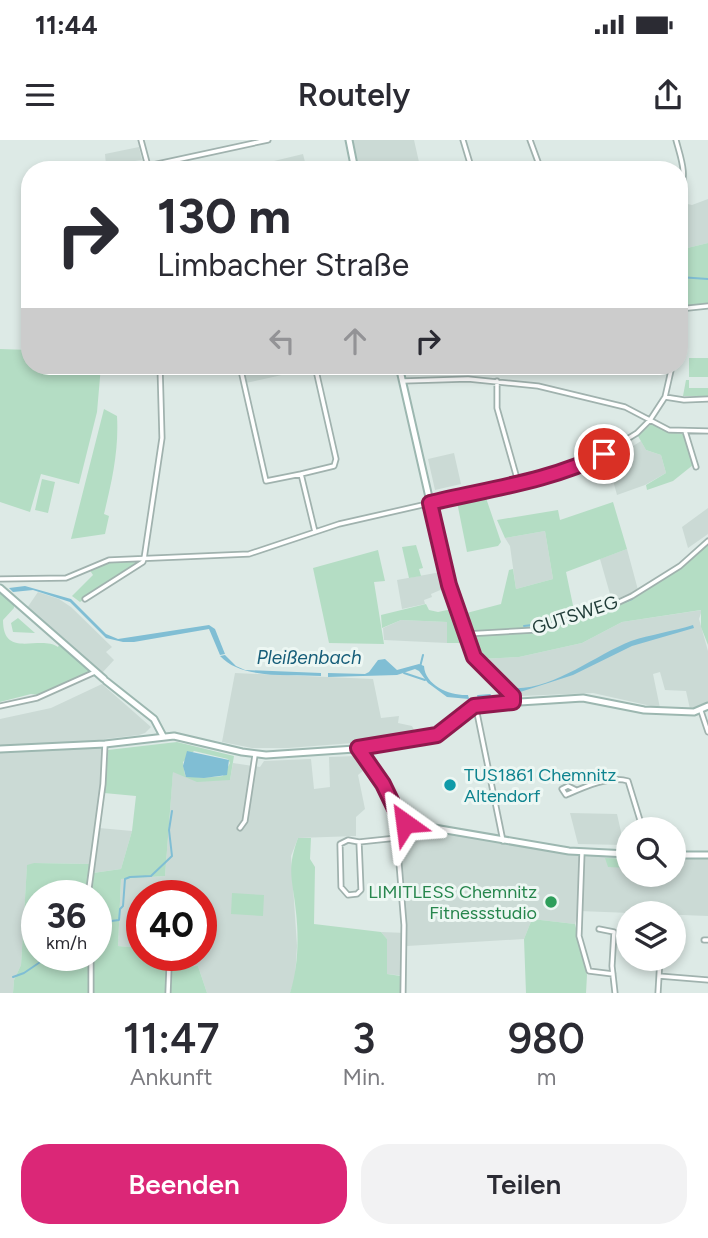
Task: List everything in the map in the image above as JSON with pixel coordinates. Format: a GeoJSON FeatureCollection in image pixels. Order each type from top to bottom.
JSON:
{"type":"FeatureCollection","features":[{"type":"Feature","properties":{"kind":"street"},"geometry":{"type":"LineString","coordinates":[[141,140],[146,161]]}},
{"type":"Feature","properties":{"kind":"street"},"geometry":{"type":"LineString","coordinates":[[178,161],[268,140]]}},
{"type":"Feature","properties":{"kind":"street"},"geometry":{"type":"LineString","coordinates":[[349,140],[353,161]]}},
{"type":"Feature","properties":{"kind":"street"},"geometry":{"type":"LineString","coordinates":[[463,140],[469,161]]}},
{"type":"Feature","properties":{"kind":"street"},"geometry":{"type":"LineString","coordinates":[[530,140],[538,161]]}},
{"type":"Feature","properties":{"kind":"street"},"geometry":{"type":"LineString","coordinates":[[676,140],[681,161]]}},
{"type":"Feature","properties":{"kind":"street"},"geometry":{"type":"LineString","coordinates":[[688,308],[708,306]]}},
{"type":"Feature","properties":{"kind":"street"},"geometry":{"type":"LineString","coordinates":[[85,599],[143,562],[162,438],[161,375]]}},
{"type":"Feature","properties":{"kind":"street"},"geometry":{"type":"LineString","coordinates":[[242,375],[266,481],[334,466],[336,459],[317,375]]}},
{"type":"Feature","properties":{"kind":"street"},"geometry":{"type":"LineString","coordinates":[[401,375],[449,585],[469,644],[474,657],[513,699]]}},
{"type":"Feature","properties":{"kind":"street"},"geometry":{"type":"LineString","coordinates":[[0,579],[66,578],[104,561],[248,554],[339,524],[562,471],[592,460],[637,433],[650,420],[665,397],[671,375]]}},
{"type":"Feature","properties":{"kind":"street"},"geometry":{"type":"LineString","coordinates":[[403,381],[443,378],[538,386],[625,407],[669,430],[708,430]]}},
{"type":"Feature","properties":{"kind":"street"},"geometry":{"type":"LineString","coordinates":[[497,381],[497,408],[518,482]]}},
{"type":"Feature","properties":{"kind":"street"},"geometry":{"type":"LineString","coordinates":[[665,397],[684,400],[708,399]]}},
{"type":"Feature","properties":{"kind":"street"},"geometry":{"type":"LineString","coordinates":[[685,431],[696,467]]}},
{"type":"Feature","properties":{"kind":"street"},"geometry":{"type":"LineString","coordinates":[[301,474],[315,532]]}},
{"type":"Feature","properties":{"kind":"street","name":"GUTSWEG"},"geometry":{"type":"LineString","coordinates":[[466,634],[536,630],[604,609],[632,596],[680,565],[708,541]]}},
{"type":"Feature","properties":{"kind":"street"},"geometry":{"type":"LineString","coordinates":[[0,588],[95,672],[154,719],[163,736]]}},
{"type":"Feature","properties":{"kind":"street"},"geometry":{"type":"LineString","coordinates":[[0,706],[37,698],[95,672]]}},
{"type":"Feature","properties":{"kind":"street"},"geometry":{"type":"LineString","coordinates":[[0,749],[105,744],[163,736],[190,738],[255,755],[358,748],[437,735],[476,706],[513,699],[588,698],[644,710],[701,711],[708,706]]}},
{"type":"Feature","properties":{"kind":"street"},"geometry":{"type":"LineString","coordinates":[[476,706],[503,841]]}},
{"type":"Feature","properties":{"kind":"street"},"geometry":{"type":"LineString","coordinates":[[701,711],[708,732]]}},
{"type":"Feature","properties":{"kind":"street"},"geometry":{"type":"LineString","coordinates":[[90,880],[103,784],[105,744]]}},
{"type":"Feature","properties":{"kind":"street"},"geometry":{"type":"LineString","coordinates":[[358,748],[405,823],[503,841],[582,852],[616,853]]}},
{"type":"Feature","properties":{"kind":"street"},"geometry":{"type":"LineString","coordinates":[[240,828],[245,821],[255,755]]}},
{"type":"Feature","properties":{"kind":"street"},"geometry":{"type":"LineString","coordinates":[[576,790],[614,780],[628,781],[639,817]]}},
{"type":"Feature","properties":{"kind":"street"},"geometry":{"type":"LineString","coordinates":[[402,821],[397,827],[397,838],[404,925],[403,993]]}},
{"type":"Feature","properties":{"kind":"street"},"geometry":{"type":"LineString","coordinates":[[359,842],[361,890],[357,894],[348,895],[341,887],[338,849],[343,841],[397,838]]}},
{"type":"Feature","properties":{"kind":"street"},"geometry":{"type":"LineString","coordinates":[[582,852],[579,936],[589,971],[613,974]]}},
{"type":"Feature","properties":{"kind":"street"},"geometry":{"type":"LineString","coordinates":[[686,855],[708,855]]}},
{"type":"Feature","properties":{"kind":"street"},"geometry":{"type":"LineString","coordinates":[[599,929],[614,932],[615,993]]}},
{"type":"Feature","properties":{"kind":"street"},"geometry":{"type":"LineString","coordinates":[[91,971],[91,993]]}},
{"type":"Feature","properties":{"kind":"street"},"geometry":{"type":"LineString","coordinates":[[168,993],[169,971]]}},
{"type":"Feature","properties":{"kind":"street"},"geometry":{"type":"LineString","coordinates":[[658,993],[659,971]]}},
{"type":"Feature","properties":{"kind":"street"},"geometry":{"type":"LineString","coordinates":[[659,976],[708,980]]}},
{"type":"Feature","properties":{"kind":"shaded area"},"geometry":{"type":"Polygon","coordinates":[[[353,140],[414,140],[419,161],[357,161],[353,140]]]}},
{"type":"Feature","properties":{"kind":"shaded area"},"geometry":{"type":"Polygon","coordinates":[[[139,147],[142,160],[106,161],[105,154],[139,147]]]}},
{"type":"Feature","properties":{"kind":"shaded area"},"geometry":{"type":"Polygon","coordinates":[[[303,154],[305,161],[274,161],[303,154]]]}},
{"type":"Feature","properties":{"kind":"shaded area"},"geometry":{"type":"Polygon","coordinates":[[[708,199],[708,243],[688,248],[688,204],[708,199]]]}},
{"type":"Feature","properties":{"kind":"shaded area"},"geometry":{"type":"Polygon","coordinates":[[[244,375],[282,375],[246,383],[244,375]]]}},
{"type":"Feature","properties":{"kind":"shaded area"},"geometry":{"type":"Polygon","coordinates":[[[641,441],[646,450],[661,455],[666,473],[645,485],[617,495],[608,462],[641,441]]]}},
{"type":"Feature","properties":{"kind":"shaded area"},"geometry":{"type":"Polygon","coordinates":[[[454,453],[461,484],[435,490],[428,459],[454,453]]]}},
{"type":"Feature","properties":{"kind":"shaded area"},"geometry":{"type":"Polygon","coordinates":[[[708,508],[708,534],[688,548],[682,527],[708,508]]]}},
{"type":"Feature","properties":{"kind":"shaded area"},"geometry":{"type":"Polygon","coordinates":[[[545,531],[553,579],[516,589],[510,546],[505,538],[545,531]]]}},
{"type":"Feature","properties":{"kind":"shaded area"},"geometry":{"type":"Polygon","coordinates":[[[627,549],[638,590],[612,601],[600,559],[627,549]]]}},
{"type":"Feature","properties":{"kind":"shaded area"},"geometry":{"type":"Polygon","coordinates":[[[441,572],[445,588],[431,594],[432,597],[424,600],[425,604],[402,609],[397,580],[441,572]]]}},
{"type":"Feature","properties":{"kind":"shaded area"},"geometry":{"type":"Polygon","coordinates":[[[38,592],[59,599],[71,607],[112,647],[106,652],[114,660],[102,673],[27,608],[38,592]]]}},
{"type":"Feature","properties":{"kind":"shaded area"},"geometry":{"type":"Polygon","coordinates":[[[702,610],[699,619],[708,651],[708,702],[700,707],[690,709],[686,691],[665,690],[660,672],[653,674],[660,708],[593,693],[520,696],[481,659],[519,657],[582,643],[622,622],[702,610]]]}},
{"type":"Feature","properties":{"kind":"shaded area"},"geometry":{"type":"Polygon","coordinates":[[[401,620],[447,622],[447,643],[384,640],[383,628],[401,620]]]}},
{"type":"Feature","properties":{"kind":"shaded area"},"geometry":{"type":"Polygon","coordinates":[[[235,673],[373,679],[381,718],[399,716],[398,723],[412,726],[416,734],[288,748],[252,748],[222,742],[235,673]]]}},
{"type":"Feature","properties":{"kind":"shaded area"},"geometry":{"type":"Polygon","coordinates":[[[102,684],[151,727],[139,735],[105,739],[103,784],[92,864],[35,863],[27,866],[26,880],[21,880],[21,965],[14,980],[13,993],[0,993],[0,719],[51,708],[102,684]]]}},
{"type":"Feature","properties":{"kind":"shaded area"},"geometry":{"type":"Polygon","coordinates":[[[356,756],[365,769],[358,775],[365,809],[356,817],[356,836],[298,838],[291,856],[297,946],[295,979],[290,993],[207,993],[200,971],[217,971],[217,880],[126,880],[126,947],[118,946],[121,879],[165,876],[173,771],[230,780],[233,763],[260,767],[264,761],[311,759],[314,789],[330,787],[329,757],[356,756]]]}},
{"type":"Feature","properties":{"kind":"shaded area"},"geometry":{"type":"Polygon","coordinates":[[[570,813],[617,814],[616,845],[578,844],[570,813]]]}},
{"type":"Feature","properties":{"kind":"shaded area"},"geometry":{"type":"Polygon","coordinates":[[[404,826],[579,852],[616,854],[616,887],[686,887],[686,855],[708,855],[708,916],[686,915],[686,901],[616,901],[616,912],[579,911],[575,924],[532,919],[524,939],[407,946],[405,976],[387,974],[387,939],[381,932],[406,933],[400,830],[404,826]]]}},
{"type":"Feature","properties":{"kind":"shaded area"},"geometry":{"type":"Polygon","coordinates":[[[99,828],[132,831],[121,869],[93,873],[99,828]]]}},
{"type":"Feature","properties":{"kind":"green space"},"geometry":{"type":"Polygon","coordinates":[[[708,243],[708,305],[688,307],[688,248],[708,243]]]}},
{"type":"Feature","properties":{"kind":"green space"},"geometry":{"type":"Polygon","coordinates":[[[0,349],[21,350],[21,375],[100,375],[97,412],[79,484],[41,474],[30,512],[0,502],[0,349]]]}},
{"type":"Feature","properties":{"kind":"green space"},"geometry":{"type":"Polygon","coordinates":[[[689,358],[708,358],[708,377],[689,377],[689,358]]]}},
{"type":"Feature","properties":{"kind":"green space"},"geometry":{"type":"Polygon","coordinates":[[[686,380],[689,380],[689,388],[708,388],[708,396],[683,396],[686,380]]]}},
{"type":"Feature","properties":{"kind":"green space"},"geometry":{"type":"Polygon","coordinates":[[[104,409],[117,416],[114,465],[104,514],[109,516],[105,534],[71,539],[104,409]]]}},
{"type":"Feature","properties":{"kind":"green space"},"geometry":{"type":"Polygon","coordinates":[[[652,423],[669,432],[683,434],[693,465],[673,481],[647,490],[646,485],[666,473],[661,455],[646,450],[638,436],[652,423]]]}},
{"type":"Feature","properties":{"kind":"green space"},"geometry":{"type":"Polygon","coordinates":[[[42,479],[55,482],[48,513],[35,510],[42,479]]]}},
{"type":"Feature","properties":{"kind":"green space"},"geometry":{"type":"Polygon","coordinates":[[[482,493],[501,542],[498,546],[467,552],[457,502],[482,493]]]}},
{"type":"Feature","properties":{"kind":"green space"},"geometry":{"type":"Polygon","coordinates":[[[613,502],[627,549],[566,572],[575,615],[610,603],[644,586],[708,545],[708,645],[701,627],[701,610],[622,622],[582,643],[519,657],[481,659],[473,640],[447,643],[447,622],[401,620],[382,628],[381,615],[426,604],[429,610],[438,612],[452,609],[459,615],[501,604],[509,570],[513,569],[516,589],[553,579],[545,531],[505,538],[497,520],[558,510],[560,520],[613,502]]]}},
{"type":"Feature","properties":{"kind":"green space"},"geometry":{"type":"Polygon","coordinates":[[[416,545],[423,568],[419,569],[421,576],[409,578],[402,547],[416,545]]]}},
{"type":"Feature","properties":{"kind":"green space"},"geometry":{"type":"Polygon","coordinates":[[[378,550],[385,581],[374,582],[384,644],[329,643],[313,568],[378,550]]]}},
{"type":"Feature","properties":{"kind":"green space"},"geometry":{"type":"Polygon","coordinates":[[[137,560],[137,563],[80,602],[72,596],[93,575],[89,569],[113,561],[137,560]]]}},
{"type":"Feature","properties":{"kind":"green space"},"geometry":{"type":"Polygon","coordinates":[[[0,592],[14,604],[14,608],[3,620],[9,639],[24,644],[59,645],[90,671],[38,695],[31,694],[0,702],[0,592]]]}},
{"type":"Feature","properties":{"kind":"green space"},"geometry":{"type":"Polygon","coordinates":[[[18,618],[35,633],[13,632],[11,623],[18,618]]]}},
{"type":"Feature","properties":{"kind":"green space"},"geometry":{"type":"Polygon","coordinates":[[[177,742],[234,756],[230,780],[197,782],[173,772],[165,876],[121,879],[118,946],[126,947],[126,971],[200,971],[207,993],[13,993],[14,980],[21,965],[21,971],[112,971],[112,880],[92,880],[93,873],[121,869],[132,831],[136,796],[104,793],[108,750],[177,742]],[[194,751],[183,762],[185,776],[204,778],[223,776],[230,763],[228,759],[194,751]]]}},
{"type":"Feature","properties":{"kind":"green space"},"geometry":{"type":"Polygon","coordinates":[[[298,838],[311,838],[310,859],[315,867],[314,924],[381,932],[387,939],[387,974],[401,976],[400,993],[290,993],[298,943],[291,867],[298,838]]]}},
{"type":"Feature","properties":{"kind":"green space"},"geometry":{"type":"Polygon","coordinates":[[[605,858],[616,858],[616,867],[608,867],[605,858]]]}},
{"type":"Feature","properties":{"kind":"green space"},"geometry":{"type":"Polygon","coordinates":[[[34,863],[90,864],[88,880],[26,880],[27,865],[34,863]]]}},
{"type":"Feature","properties":{"kind":"green space"},"geometry":{"type":"Polygon","coordinates":[[[232,893],[264,895],[263,916],[231,914],[232,893]]]}},
{"type":"Feature","properties":{"kind":"green space"},"geometry":{"type":"Polygon","coordinates":[[[532,919],[575,924],[587,975],[586,993],[526,993],[524,939],[532,919]]]}},
{"type":"Feature","properties":{"kind":"water"},"geometry":{"type":"Polygon","coordinates":[[[25,586],[71,599],[106,634],[118,639],[209,625],[215,629],[225,654],[220,655],[209,629],[134,642],[106,638],[70,602],[33,590],[13,592],[9,588],[25,586]]]}},
{"type":"Feature","properties":{"kind":"water"},"geometry":{"type":"Polygon","coordinates":[[[693,625],[694,628],[632,646],[573,675],[517,693],[512,688],[542,684],[631,641],[693,625]]]}},
{"type":"Feature","properties":{"kind":"water"},"geometry":{"type":"Polygon","coordinates":[[[225,655],[236,666],[245,670],[241,669],[229,664],[220,656],[225,655]]]}},
{"type":"Feature","properties":{"kind":"water"},"geometry":{"type":"Polygon","coordinates":[[[385,659],[397,670],[419,664],[424,666],[425,673],[434,684],[447,692],[468,695],[469,699],[447,697],[415,669],[397,675],[328,677],[328,673],[365,674],[378,660],[385,659]]]}},
{"type":"Feature","properties":{"kind":"water"},"geometry":{"type":"Polygon","coordinates":[[[245,670],[321,673],[321,676],[281,675],[245,670]]]}},
{"type":"Feature","properties":{"kind":"water"},"geometry":{"type":"Polygon","coordinates":[[[187,751],[229,760],[227,775],[186,777],[183,766],[187,751]]]}},
{"type":"Feature","properties":{"kind":"waterway"},"geometry":{"type":"LineString","coordinates":[[688,278],[708,279]]}},
{"type":"Feature","properties":{"kind":"waterway"},"geometry":{"type":"LineString","coordinates":[[624,602],[632,599]]}},
{"type":"Feature","properties":{"kind":"waterway"},"geometry":{"type":"LineString","coordinates":[[524,626],[557,622]]}},
{"type":"Feature","properties":{"kind":"waterway"},"geometry":{"type":"LineString","coordinates":[[420,667],[423,655]]}},
{"type":"Feature","properties":{"kind":"waterway"},"geometry":{"type":"LineString","coordinates":[[404,673],[425,680]]}},
{"type":"Feature","properties":{"kind":"waterway"},"geometry":{"type":"LineString","coordinates":[[478,696],[490,695]]}},
{"type":"Feature","properties":{"kind":"waterway"},"geometry":{"type":"LineString","coordinates":[[112,921],[119,920],[125,879],[151,876],[172,856],[169,830],[172,811]]}},
{"type":"Feature","properties":{"kind":"waterway"},"geometry":{"type":"LineString","coordinates":[[13,977],[27,971]]}},
{"type":"Feature","properties":{"kind":"place","name":"TUS1861 Chemnitz Altendorf"},"geometry":{"type":"Point","coordinates":[450,785]}},
{"type":"Feature","properties":{"kind":"place","name":"LIMITLESS Chemnitz Fitnessstudio"},"geometry":{"type":"Point","coordinates":[551,902]}},
{"type":"Feature","properties":{"kind":"route"},"geometry":{"type":"LineString","coordinates":[[405,823],[358,748],[431,737],[442,733],[474,706],[513,702],[513,696],[474,657],[449,585],[430,503],[528,481],[585,463],[604,454]]}},
{"type":"Feature","properties":{"kind":"water label","name":"Pleißenbach"},"geometry":{"type":"Point","coordinates":[309,657]}}]}
